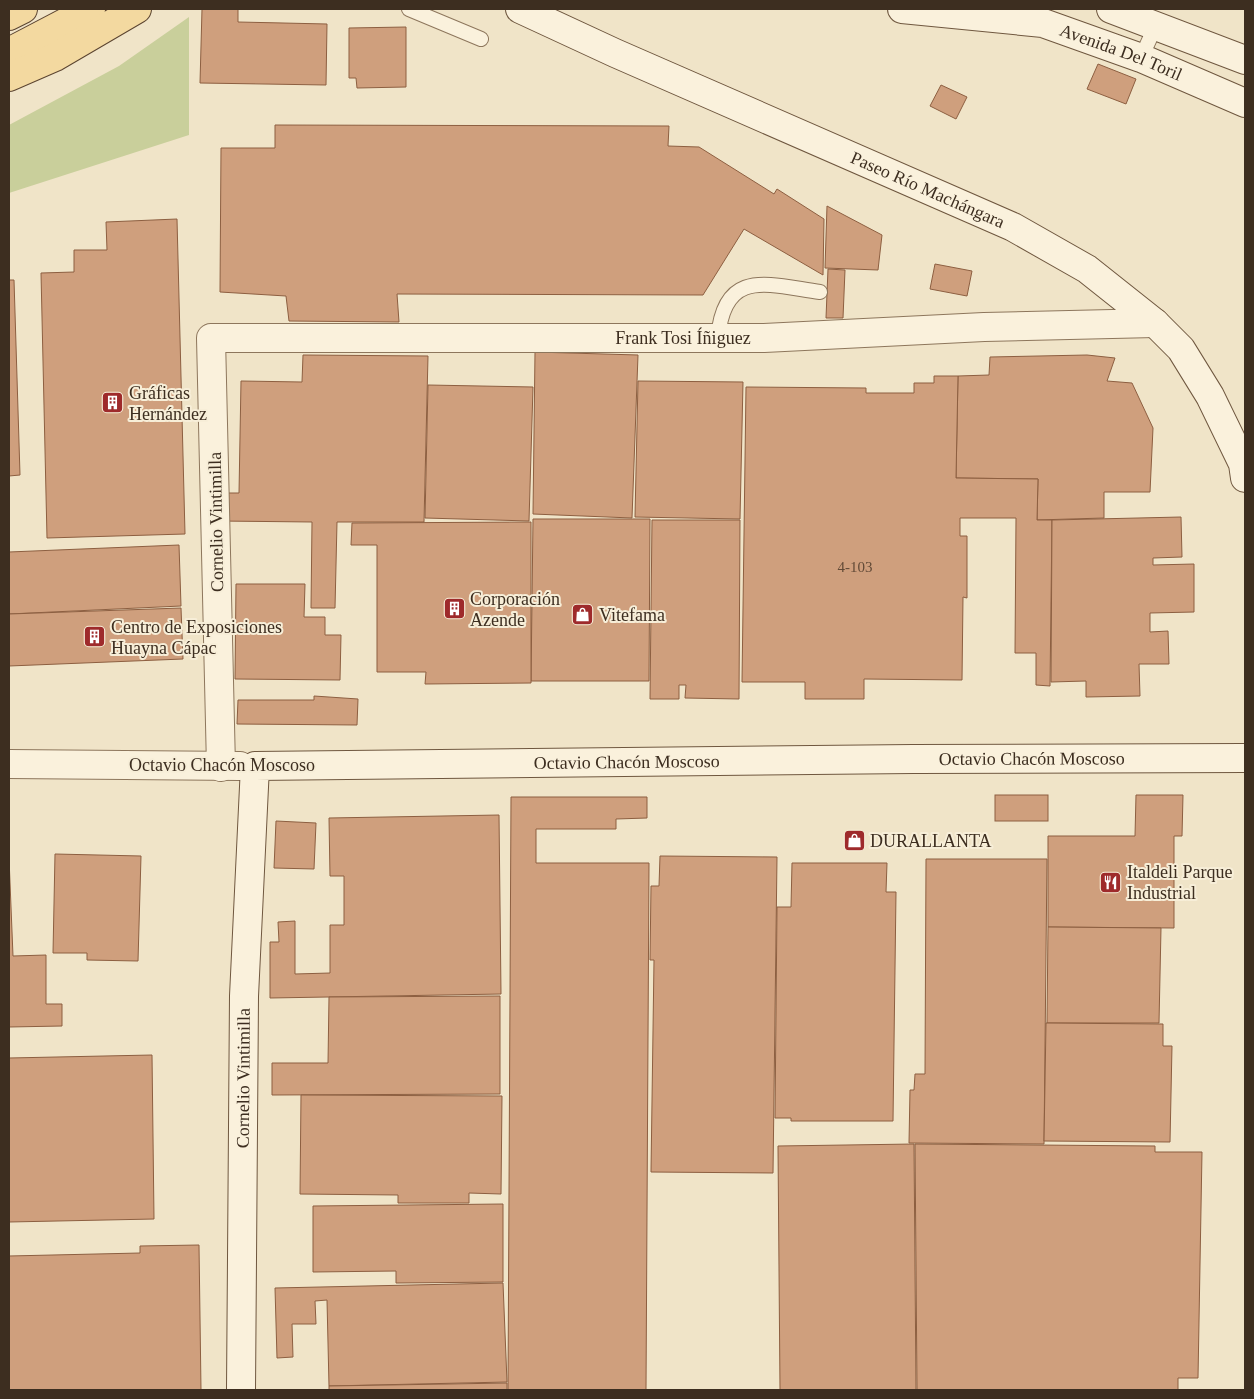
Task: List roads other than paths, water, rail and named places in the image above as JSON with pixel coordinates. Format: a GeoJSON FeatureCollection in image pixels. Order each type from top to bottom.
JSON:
{"type":"FeatureCollection","features":[{"type":"Feature","properties":{"kind":"main road"},"geometry":{"type":"LineString","coordinates":[[9,16],[22,9]]}},
{"type":"Feature","properties":{"kind":"main road"},"geometry":{"type":"LineString","coordinates":[[9,52],[90,9]]}},
{"type":"Feature","properties":{"kind":"main road"},"geometry":{"type":"LineString","coordinates":[[9,77],[54,57],[137,9]]}},
{"type":"Feature","properties":{"kind":"main road","name":"Paseo Río Machángara"},"geometry":{"type":"LineString","coordinates":[[520,9],[615,53],[1013,227],[1087,269],[1155,324],[1181,350],[1210,396],[1243,464],[1245,478]]}},
{"type":"Feature","properties":{"kind":"main road","name":"Avenida Del Toril"},"geometry":{"type":"LineString","coordinates":[[902,9],[1043,24],[1141,58],[1245,103]]}},
{"type":"Feature","properties":{"kind":"main road"},"geometry":{"type":"LineString","coordinates":[[1111,9],[1245,60]]}},
{"type":"Feature","properties":{"kind":"main road","name":"Frank Tosi Íñiguez"},"geometry":{"type":"LineString","coordinates":[[211,338],[764,338],[984,327],[1155,324]]}},
{"type":"Feature","properties":{"kind":"main road","name":"Cornelio Vintimilla"},"geometry":{"type":"LineString","coordinates":[[211,338],[221,767]]}},
{"type":"Feature","properties":{"kind":"main road","name":"Octavio Chacón Moscoso"},"geometry":{"type":"LineString","coordinates":[[9,764],[221,767],[913,759],[1245,758]]}},
{"type":"Feature","properties":{"kind":"main road","name":"Cornelio Vintimilla"},"geometry":{"type":"LineString","coordinates":[[241,1390],[244,996],[254,766]]}},
{"type":"Feature","properties":{"kind":"lane"},"geometry":{"type":"LineString","coordinates":[[409,9],[481,39]]}},
{"type":"Feature","properties":{"kind":"lane"},"geometry":{"type":"LineString","coordinates":[[1141,58],[1156,25]]}},
{"type":"Feature","properties":{"kind":"lane"},"geometry":{"type":"LineString","coordinates":[[718,338],[719,322],[729,301],[743,287],[757,284],[820,292]]}},
{"type":"Feature","properties":{"kind":"place","name":"Gráficas Hernández"},"geometry":{"type":"Point","coordinates":[113,403]}},
{"type":"Feature","properties":{"kind":"place","name":"Corporación Azende"},"geometry":{"type":"Point","coordinates":[454,609]}},
{"type":"Feature","properties":{"kind":"place","name":"Vitefama"},"geometry":{"type":"Point","coordinates":[583,615]}},
{"type":"Feature","properties":{"kind":"place","name":"Centro de Exposiciones Huayna Cápac"},"geometry":{"type":"Point","coordinates":[95,637]}},
{"type":"Feature","properties":{"kind":"place","name":"DURALLANTA"},"geometry":{"type":"Point","coordinates":[854,841]}},
{"type":"Feature","properties":{"kind":"place","name":"Italdeli Parque Industrial"},"geometry":{"type":"Point","coordinates":[1111,882]}}]}
